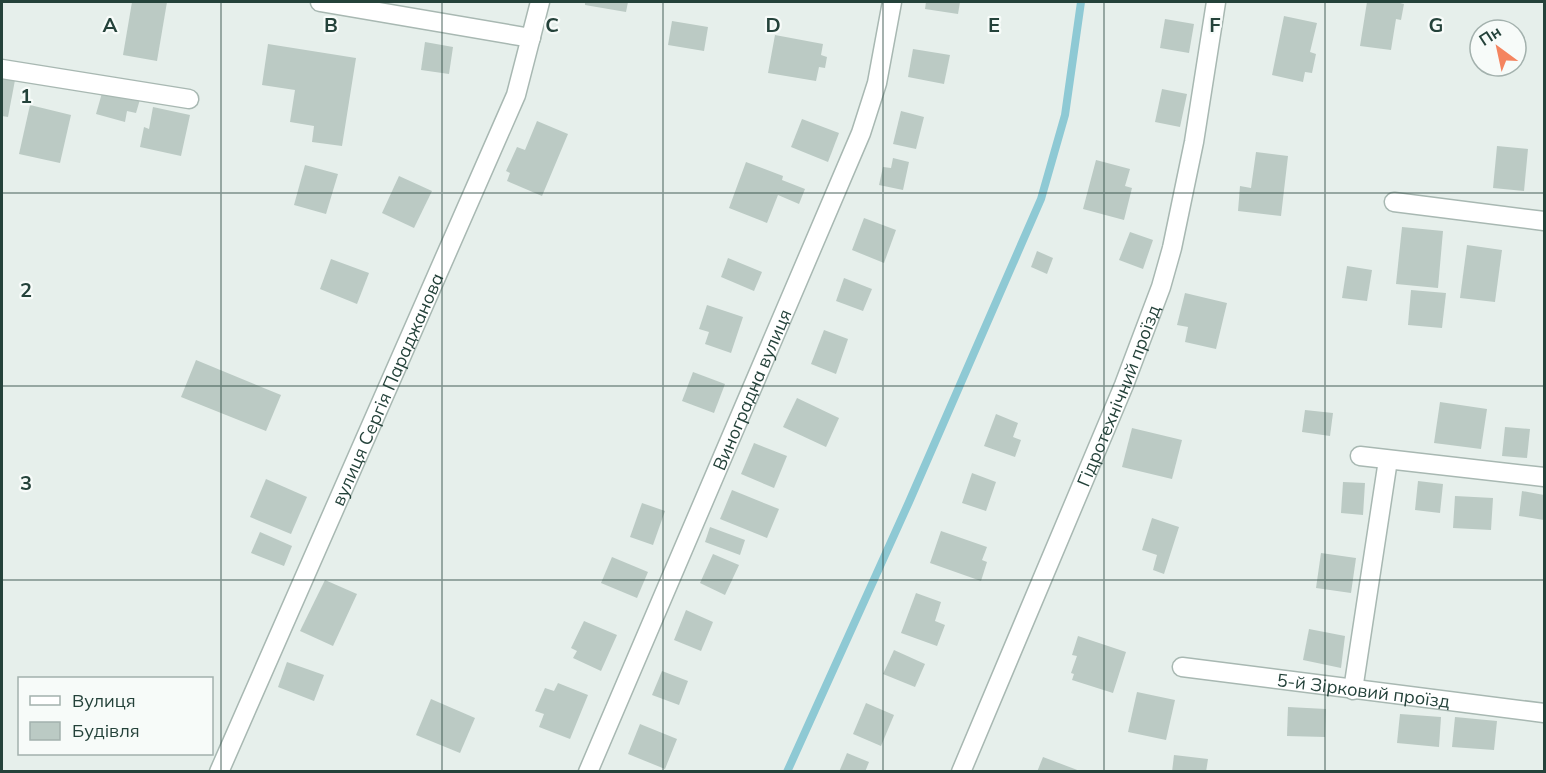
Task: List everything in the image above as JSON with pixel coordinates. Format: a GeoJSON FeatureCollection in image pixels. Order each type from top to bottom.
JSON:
{"type":"FeatureCollection","features":[{"type":"Feature","properties":{"kind":"street"},"geometry":{"type":"LineString","coordinates":[[320,2],[531,38]]}},
{"type":"Feature","properties":{"kind":"street","name":"вулиця Сергія Параджанова"},"geometry":{"type":"LineString","coordinates":[[219,771],[516,95],[540,2]]}},
{"type":"Feature","properties":{"kind":"street","name":"Виноградна вулиця"},"geometry":{"type":"LineString","coordinates":[[588,771],[861,134],[877,83],[892,2]]}},
{"type":"Feature","properties":{"kind":"street","name":"Гідротехнічний проїзд"},"geometry":{"type":"LineString","coordinates":[[961,771],[1124,385],[1161,287],[1172,248],[1194,142],[1216,2]]}},
{"type":"Feature","properties":{"kind":"street"},"geometry":{"type":"LineString","coordinates":[[2,69],[189,99]]}},
{"type":"Feature","properties":{"kind":"street"},"geometry":{"type":"LineString","coordinates":[[1394,202],[1545,221]]}},
{"type":"Feature","properties":{"kind":"street"},"geometry":{"type":"LineString","coordinates":[[1360,456],[1545,477]]}},
{"type":"Feature","properties":{"kind":"street"},"geometry":{"type":"LineString","coordinates":[[1353,690],[1388,460]]}},
{"type":"Feature","properties":{"kind":"street","name":"5-й Зірковий проїзд"},"geometry":{"type":"LineString","coordinates":[[1182,667],[1545,713]]}},
{"type":"Feature","properties":{"kind":"building"},"geometry":{"type":"Polygon","coordinates":[[[132,2],[167,2],[157,61],[123,55],[132,2]]]}},
{"type":"Feature","properties":{"kind":"building"},"geometry":{"type":"Polygon","coordinates":[[[585,2],[628,2],[626,12],[585,5],[585,2]]]}},
{"type":"Feature","properties":{"kind":"building"},"geometry":{"type":"Polygon","coordinates":[[[926,2],[960,2],[958,14],[925,9],[926,2]]]}},
{"type":"Feature","properties":{"kind":"building"},"geometry":{"type":"Polygon","coordinates":[[[1367,2],[1404,4],[1401,20],[1396,19],[1391,50],[1360,46],[1367,2]]]}},
{"type":"Feature","properties":{"kind":"building"},"geometry":{"type":"Polygon","coordinates":[[[1284,16],[1317,23],[1310,52],[1316,54],[1312,73],[1305,72],[1303,82],[1272,75],[1284,16]]]}},
{"type":"Feature","properties":{"kind":"building"},"geometry":{"type":"Polygon","coordinates":[[[1165,19],[1194,24],[1189,53],[1160,48],[1165,19]]]}},
{"type":"Feature","properties":{"kind":"building"},"geometry":{"type":"Polygon","coordinates":[[[672,21],[708,27],[704,51],[668,45],[672,21]]]}},
{"type":"Feature","properties":{"kind":"building"},"geometry":{"type":"Polygon","coordinates":[[[775,35],[823,44],[821,55],[827,57],[825,68],[819,67],[816,81],[768,73],[775,35]]]}},
{"type":"Feature","properties":{"kind":"building"},"geometry":{"type":"Polygon","coordinates":[[[425,42],[453,47],[449,74],[421,70],[425,42]]]}},
{"type":"Feature","properties":{"kind":"building"},"geometry":{"type":"Polygon","coordinates":[[[268,44],[356,58],[342,146],[312,142],[314,126],[290,122],[295,90],[262,85],[268,44]]]}},
{"type":"Feature","properties":{"kind":"building"},"geometry":{"type":"Polygon","coordinates":[[[913,49],[950,55],[944,84],[908,77],[913,49]]]}},
{"type":"Feature","properties":{"kind":"building"},"geometry":{"type":"Polygon","coordinates":[[[2,77],[15,80],[8,117],[2,116],[2,77]]]}},
{"type":"Feature","properties":{"kind":"building"},"geometry":{"type":"Polygon","coordinates":[[[104,86],[141,96],[136,113],[127,111],[125,122],[96,114],[104,86]]]}},
{"type":"Feature","properties":{"kind":"building"},"geometry":{"type":"Polygon","coordinates":[[[1162,89],[1187,94],[1180,127],[1155,122],[1162,89]]]}},
{"type":"Feature","properties":{"kind":"building"},"geometry":{"type":"Polygon","coordinates":[[[30,105],[71,115],[60,163],[19,154],[30,105]]]}},
{"type":"Feature","properties":{"kind":"building"},"geometry":{"type":"Polygon","coordinates":[[[153,107],[190,115],[181,156],[140,147],[144,127],[149,129],[153,107]]]}},
{"type":"Feature","properties":{"kind":"building"},"geometry":{"type":"Polygon","coordinates":[[[901,111],[924,117],[916,149],[893,144],[901,111]]]}},
{"type":"Feature","properties":{"kind":"building"},"geometry":{"type":"Polygon","coordinates":[[[802,119],[839,133],[828,162],[791,147],[802,119]]]}},
{"type":"Feature","properties":{"kind":"building"},"geometry":{"type":"Polygon","coordinates":[[[537,121],[568,134],[542,196],[507,181],[510,173],[506,171],[517,147],[525,150],[537,121]]]}},
{"type":"Feature","properties":{"kind":"building"},"geometry":{"type":"Polygon","coordinates":[[[1497,146],[1528,149],[1524,191],[1493,188],[1497,146]]]}},
{"type":"Feature","properties":{"kind":"building"},"geometry":{"type":"Polygon","coordinates":[[[1256,152],[1288,156],[1281,216],[1238,211],[1240,186],[1251,188],[1256,152]]]}},
{"type":"Feature","properties":{"kind":"building"},"geometry":{"type":"Polygon","coordinates":[[[893,158],[909,162],[903,190],[879,185],[883,167],[891,168],[893,158]]]}},
{"type":"Feature","properties":{"kind":"building"},"geometry":{"type":"Polygon","coordinates":[[[1096,160],[1130,169],[1125,186],[1132,188],[1124,220],[1083,209],[1096,160]]]}},
{"type":"Feature","properties":{"kind":"building"},"geometry":{"type":"Polygon","coordinates":[[[746,162],[783,176],[782,180],[805,189],[799,204],[778,195],[767,223],[729,208],[746,162]]]}},
{"type":"Feature","properties":{"kind":"building"},"geometry":{"type":"Polygon","coordinates":[[[305,165],[338,174],[326,214],[294,205],[305,165]]]}},
{"type":"Feature","properties":{"kind":"building"},"geometry":{"type":"Polygon","coordinates":[[[399,176],[432,191],[414,228],[382,213],[399,176]]]}},
{"type":"Feature","properties":{"kind":"building"},"geometry":{"type":"Polygon","coordinates":[[[864,218],[896,230],[884,263],[852,250],[864,218]]]}},
{"type":"Feature","properties":{"kind":"building"},"geometry":{"type":"Polygon","coordinates":[[[1402,227],[1443,231],[1438,288],[1396,284],[1402,227]]]}},
{"type":"Feature","properties":{"kind":"building"},"geometry":{"type":"Polygon","coordinates":[[[1130,232],[1153,240],[1143,269],[1119,260],[1130,232]]]}},
{"type":"Feature","properties":{"kind":"building"},"geometry":{"type":"Polygon","coordinates":[[[1467,245],[1502,250],[1495,302],[1460,298],[1467,245]]]}},
{"type":"Feature","properties":{"kind":"building"},"geometry":{"type":"Polygon","coordinates":[[[1037,251],[1053,258],[1047,274],[1031,267],[1037,251]]]}},
{"type":"Feature","properties":{"kind":"building"},"geometry":{"type":"Polygon","coordinates":[[[728,258],[762,272],[754,291],[721,277],[728,258]]]}},
{"type":"Feature","properties":{"kind":"building"},"geometry":{"type":"Polygon","coordinates":[[[331,259],[369,273],[357,304],[320,289],[331,259]]]}},
{"type":"Feature","properties":{"kind":"building"},"geometry":{"type":"Polygon","coordinates":[[[1347,266],[1372,270],[1367,301],[1342,298],[1347,266]]]}},
{"type":"Feature","properties":{"kind":"building"},"geometry":{"type":"Polygon","coordinates":[[[844,278],[872,289],[863,311],[836,301],[844,278]]]}},
{"type":"Feature","properties":{"kind":"building"},"geometry":{"type":"Polygon","coordinates":[[[1411,290],[1446,293],[1442,328],[1408,325],[1411,290]]]}},
{"type":"Feature","properties":{"kind":"building"},"geometry":{"type":"Polygon","coordinates":[[[1185,293],[1227,303],[1216,349],[1185,342],[1188,327],[1177,325],[1185,293]]]}},
{"type":"Feature","properties":{"kind":"building"},"geometry":{"type":"Polygon","coordinates":[[[707,305],[743,317],[731,353],[705,344],[709,332],[699,329],[707,305]]]}},
{"type":"Feature","properties":{"kind":"building"},"geometry":{"type":"Polygon","coordinates":[[[824,330],[848,339],[836,374],[811,364],[824,330]]]}},
{"type":"Feature","properties":{"kind":"building"},"geometry":{"type":"Polygon","coordinates":[[[196,360],[281,395],[266,431],[181,397],[196,360]]]}},
{"type":"Feature","properties":{"kind":"building"},"geometry":{"type":"Polygon","coordinates":[[[693,372],[725,384],[714,413],[682,401],[693,372]]]}},
{"type":"Feature","properties":{"kind":"building"},"geometry":{"type":"Polygon","coordinates":[[[797,398],[839,418],[826,447],[783,427],[797,398]]]}},
{"type":"Feature","properties":{"kind":"building"},"geometry":{"type":"Polygon","coordinates":[[[1440,402],[1487,409],[1481,449],[1434,443],[1440,402]]]}},
{"type":"Feature","properties":{"kind":"building"},"geometry":{"type":"Polygon","coordinates":[[[1305,410],[1333,413],[1330,436],[1302,432],[1305,410]]]}},
{"type":"Feature","properties":{"kind":"building"},"geometry":{"type":"Polygon","coordinates":[[[996,414],[1018,423],[1013,437],[1021,440],[1015,457],[984,446],[996,414]]]}},
{"type":"Feature","properties":{"kind":"building"},"geometry":{"type":"Polygon","coordinates":[[[1505,427],[1530,429],[1527,458],[1502,456],[1505,427]]]}},
{"type":"Feature","properties":{"kind":"building"},"geometry":{"type":"Polygon","coordinates":[[[1132,428],[1182,440],[1172,479],[1122,467],[1132,428]]]}},
{"type":"Feature","properties":{"kind":"building"},"geometry":{"type":"Polygon","coordinates":[[[754,443],[787,456],[774,488],[741,474],[754,443]]]}},
{"type":"Feature","properties":{"kind":"building"},"geometry":{"type":"Polygon","coordinates":[[[972,473],[996,482],[986,511],[962,503],[972,473]]]}},
{"type":"Feature","properties":{"kind":"building"},"geometry":{"type":"Polygon","coordinates":[[[266,479],[307,497],[291,534],[250,517],[266,479]]]}},
{"type":"Feature","properties":{"kind":"building"},"geometry":{"type":"Polygon","coordinates":[[[1418,481],[1443,484],[1440,513],[1415,510],[1418,481]]]}},
{"type":"Feature","properties":{"kind":"building"},"geometry":{"type":"Polygon","coordinates":[[[1343,482],[1365,483],[1363,515],[1341,513],[1343,482]]]}},
{"type":"Feature","properties":{"kind":"building"},"geometry":{"type":"Polygon","coordinates":[[[732,490],[779,509],[767,538],[720,519],[732,490]]]}},
{"type":"Feature","properties":{"kind":"building"},"geometry":{"type":"Polygon","coordinates":[[[1522,491],[1544,495],[1544,520],[1519,516],[1522,491]]]}},
{"type":"Feature","properties":{"kind":"building"},"geometry":{"type":"Polygon","coordinates":[[[1455,496],[1493,498],[1491,530],[1453,528],[1455,496]]]}},
{"type":"Feature","properties":{"kind":"building"},"geometry":{"type":"Polygon","coordinates":[[[642,503],[665,511],[653,545],[630,537],[642,503]]]}},
{"type":"Feature","properties":{"kind":"building"},"geometry":{"type":"Polygon","coordinates":[[[1152,518],[1179,527],[1164,574],[1153,570],[1157,555],[1142,550],[1152,518]]]}},
{"type":"Feature","properties":{"kind":"building"},"geometry":{"type":"Polygon","coordinates":[[[710,527],[745,540],[740,555],[705,542],[710,527]]]}},
{"type":"Feature","properties":{"kind":"building"},"geometry":{"type":"Polygon","coordinates":[[[941,531],[987,547],[982,560],[987,562],[981,581],[930,563],[941,531]]]}},
{"type":"Feature","properties":{"kind":"building"},"geometry":{"type":"Polygon","coordinates":[[[260,532],[292,546],[284,566],[251,553],[260,532]]]}},
{"type":"Feature","properties":{"kind":"building"},"geometry":{"type":"Polygon","coordinates":[[[1321,553],[1356,558],[1351,593],[1316,588],[1321,553]]]}},
{"type":"Feature","properties":{"kind":"building"},"geometry":{"type":"Polygon","coordinates":[[[713,554],[739,565],[725,595],[700,583],[713,554]]]}},
{"type":"Feature","properties":{"kind":"building"},"geometry":{"type":"Polygon","coordinates":[[[612,557],[648,572],[637,598],[601,583],[612,557]]]}},
{"type":"Feature","properties":{"kind":"building"},"geometry":{"type":"Polygon","coordinates":[[[325,580],[357,594],[333,646],[300,631],[325,580]]]}},
{"type":"Feature","properties":{"kind":"building"},"geometry":{"type":"Polygon","coordinates":[[[916,593],[941,602],[935,621],[945,625],[937,646],[901,633],[916,593]]]}},
{"type":"Feature","properties":{"kind":"building"},"geometry":{"type":"Polygon","coordinates":[[[686,610],[713,622],[701,651],[674,640],[686,610]]]}},
{"type":"Feature","properties":{"kind":"building"},"geometry":{"type":"Polygon","coordinates":[[[584,621],[617,635],[601,671],[573,658],[577,651],[571,648],[584,621]]]}},
{"type":"Feature","properties":{"kind":"building"},"geometry":{"type":"Polygon","coordinates":[[[1309,629],[1345,636],[1341,668],[1303,660],[1309,629]]]}},
{"type":"Feature","properties":{"kind":"building"},"geometry":{"type":"Polygon","coordinates":[[[1078,636],[1126,652],[1113,693],[1072,680],[1074,674],[1071,673],[1077,656],[1072,655],[1078,636]]]}},
{"type":"Feature","properties":{"kind":"building"},"geometry":{"type":"Polygon","coordinates":[[[894,650],[925,664],[915,687],[883,674],[894,650]]]}},
{"type":"Feature","properties":{"kind":"building"},"geometry":{"type":"Polygon","coordinates":[[[287,662],[324,675],[314,701],[278,687],[287,662]]]}},
{"type":"Feature","properties":{"kind":"building"},"geometry":{"type":"Polygon","coordinates":[[[662,671],[688,681],[679,705],[652,695],[662,671]]]}},
{"type":"Feature","properties":{"kind":"building"},"geometry":{"type":"Polygon","coordinates":[[[558,683],[588,695],[570,739],[539,727],[544,714],[535,711],[545,688],[554,691],[558,683]]]}},
{"type":"Feature","properties":{"kind":"building"},"geometry":{"type":"Polygon","coordinates":[[[1137,692],[1175,700],[1166,740],[1128,732],[1137,692]]]}},
{"type":"Feature","properties":{"kind":"building"},"geometry":{"type":"Polygon","coordinates":[[[431,699],[475,718],[460,753],[416,735],[431,699]]]}},
{"type":"Feature","properties":{"kind":"building"},"geometry":{"type":"Polygon","coordinates":[[[866,703],[894,715],[881,746],[853,734],[866,703]]]}},
{"type":"Feature","properties":{"kind":"building"},"geometry":{"type":"Polygon","coordinates":[[[1288,707],[1326,709],[1325,737],[1287,736],[1288,707]]]}},
{"type":"Feature","properties":{"kind":"building"},"geometry":{"type":"Polygon","coordinates":[[[1400,714],[1441,717],[1439,747],[1397,743],[1400,714]]]}},
{"type":"Feature","properties":{"kind":"building"},"geometry":{"type":"Polygon","coordinates":[[[1455,717],[1497,721],[1494,750],[1452,747],[1455,717]]]}},
{"type":"Feature","properties":{"kind":"building"},"geometry":{"type":"Polygon","coordinates":[[[640,724],[677,739],[665,769],[628,754],[640,724]]]}},
{"type":"Feature","properties":{"kind":"building"},"geometry":{"type":"Polygon","coordinates":[[[847,753],[869,762],[865,772],[839,772],[847,753]]]}},
{"type":"Feature","properties":{"kind":"building"},"geometry":{"type":"Polygon","coordinates":[[[1174,755],[1208,759],[1206,772],[1172,772],[1174,755]]]}},
{"type":"Feature","properties":{"kind":"building"},"geometry":{"type":"Polygon","coordinates":[[[1043,757],[1080,771],[1080,772],[1037,772],[1043,757]]]}},
{"type":"Feature","properties":{"kind":"waterway"},"geometry":{"type":"LineString","coordinates":[[787,772],[909,502],[1041,199],[1065,115],[1081,2]]}}]}
